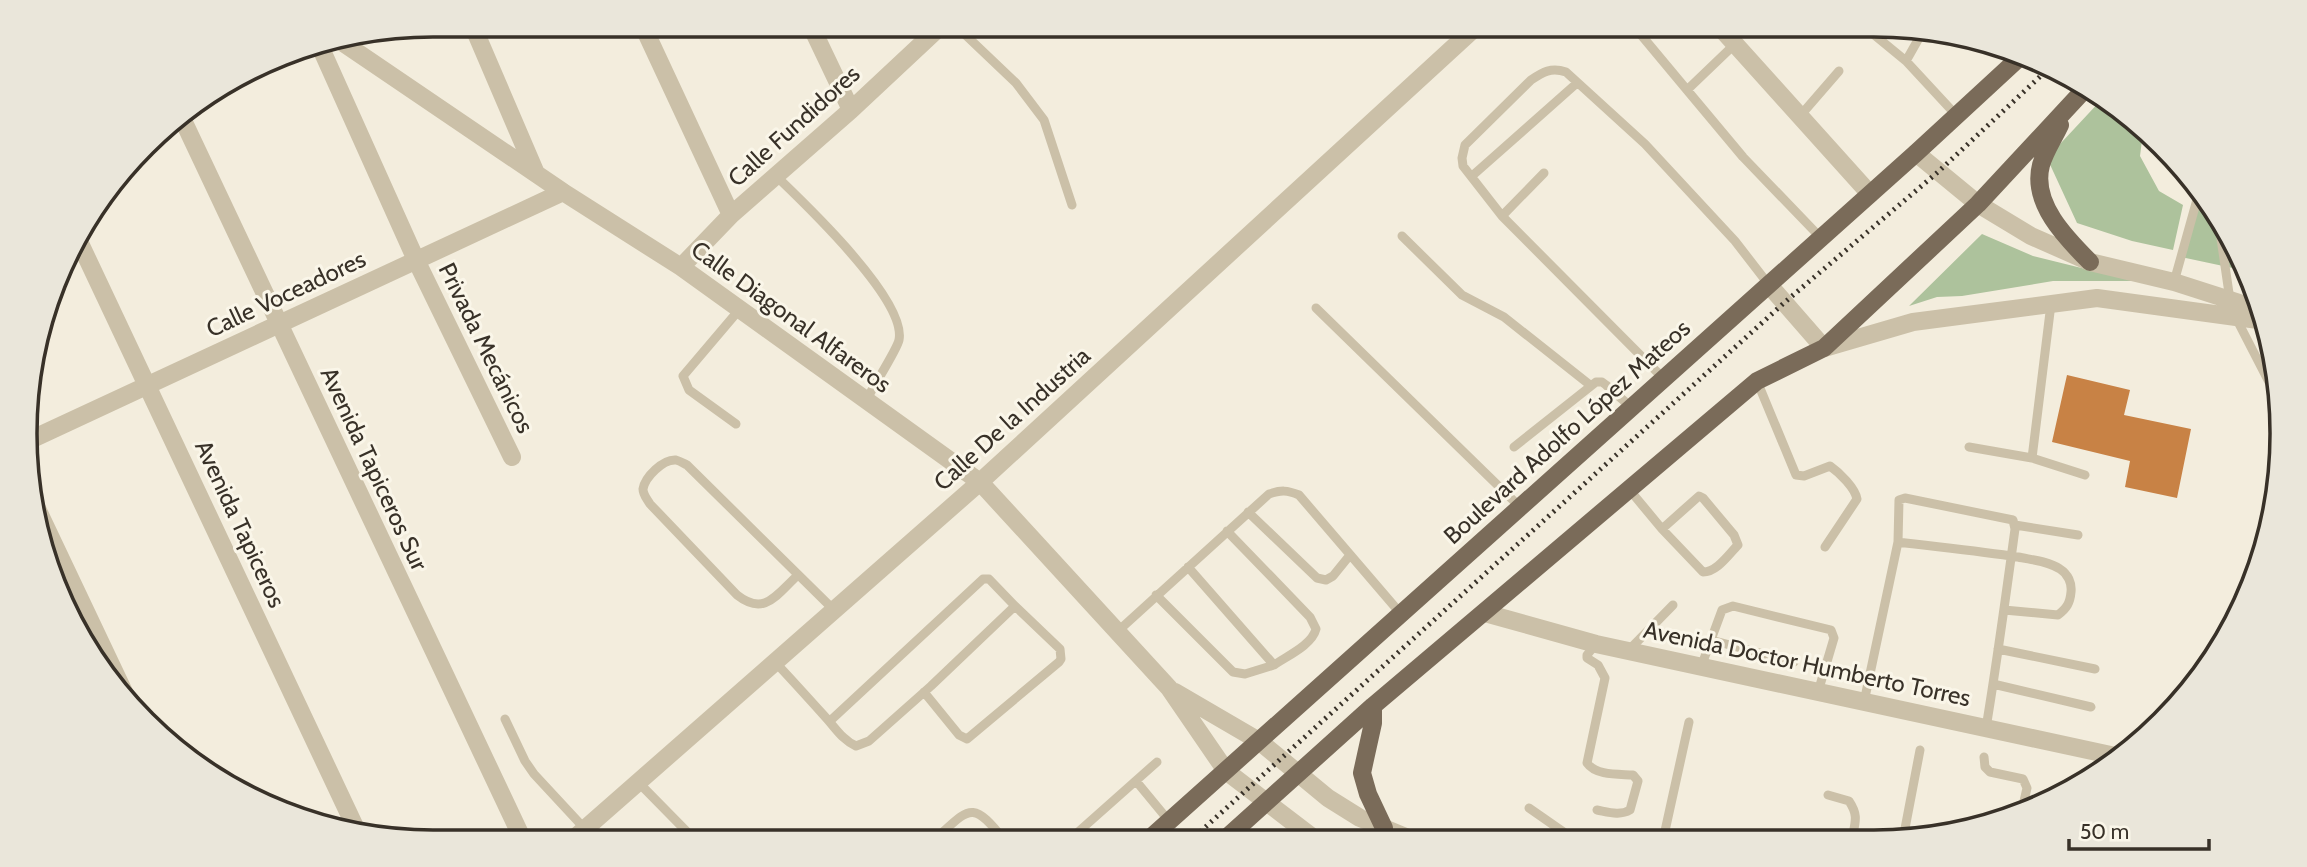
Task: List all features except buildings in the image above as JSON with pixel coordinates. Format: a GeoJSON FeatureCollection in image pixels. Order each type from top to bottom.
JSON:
{"type":"FeatureCollection","features":[{"type":"Feature","properties":{"kind":"main road","name":"Boulevard Adolfo López Mateos"},"geometry":{"type":"LineString","coordinates":[[1159,830],[2014,63]]}},
{"type":"Feature","properties":{"kind":"main road"},"geometry":{"type":"LineString","coordinates":[[1235,830],[1373,706],[1757,381],[1824,348],[1978,204],[2080,95]]}},
{"type":"Feature","properties":{"kind":"main road"},"geometry":{"type":"LineString","coordinates":[[2067,110],[2041,165],[2040,182],[2051,217],[2068,240],[2090,262]]}},
{"type":"Feature","properties":{"kind":"main road"},"geometry":{"type":"LineString","coordinates":[[1373,706],[1373,723],[1362,774],[1384,828]]}},
{"type":"Feature","properties":{"kind":"street"},"geometry":{"type":"LineString","coordinates":[[478,37],[535,171]]}},
{"type":"Feature","properties":{"kind":"street"},"geometry":{"type":"LineString","coordinates":[[648,37],[731,215]]}},
{"type":"Feature","properties":{"kind":"street"},"geometry":{"type":"LineString","coordinates":[[816,37],[851,110]]}},
{"type":"Feature","properties":{"kind":"street","name":"Calle Fundidores"},"geometry":{"type":"LineString","coordinates":[[681,267],[731,215],[851,110],[929,37]]}},
{"type":"Feature","properties":{"kind":"street","name":"Calle De la Industria"},"geometry":{"type":"LineString","coordinates":[[585,829],[980,482],[1465,37]]}},
{"type":"Feature","properties":{"kind":"street"},"geometry":{"type":"LineString","coordinates":[[1728,37],[1870,194]]}},
{"type":"Feature","properties":{"kind":"street","name":"Calle Diagonal Alfareros"},"geometry":{"type":"LineString","coordinates":[[348,46],[563,192],[681,267],[980,482],[1169,688],[1226,771],[1301,830]]}},
{"type":"Feature","properties":{"kind":"street","name":"Privada Mecánicos"},"geometry":{"type":"LineString","coordinates":[[323,53],[416,260],[512,457]]}},
{"type":"Feature","properties":{"kind":"street","name":"Avenida Tapiceros Sur"},"geometry":{"type":"LineString","coordinates":[[185,125],[518,830]]}},
{"type":"Feature","properties":{"kind":"street"},"geometry":{"type":"LineString","coordinates":[[1916,153],[1978,204],[2031,236],[2090,262],[2174,282],[2253,317]]}},
{"type":"Feature","properties":{"kind":"street","name":"Calle Voceadores"},"geometry":{"type":"LineString","coordinates":[[37,437],[563,192]]}},
{"type":"Feature","properties":{"kind":"street","name":"Avenida Tapiceros"},"geometry":{"type":"LineString","coordinates":[[82,250],[353,822]]}},
{"type":"Feature","properties":{"kind":"street"},"geometry":{"type":"LineString","coordinates":[[1769,285],[1824,348],[1913,323],[2097,298],[2250,308]]}},
{"type":"Feature","properties":{"kind":"street"},"geometry":{"type":"LineString","coordinates":[[50,536],[110,662]]}},
{"type":"Feature","properties":{"kind":"street","name":"Avenida Doctor Humberto Torres"},"geometry":{"type":"LineString","coordinates":[[1485,613],[1596,645],[2106,754]]}},
{"type":"Feature","properties":{"kind":"street","name":"Calle Diagonal Alfareros"},"geometry":{"type":"LineString","coordinates":[[1169,688],[1259,741],[1328,798],[1360,818],[1389,830]]}},
{"type":"Feature","properties":{"kind":"lane"},"geometry":{"type":"LineString","coordinates":[[968,37],[1016,83],[1044,120],[1072,205]]}},
{"type":"Feature","properties":{"kind":"lane"},"geometry":{"type":"LineString","coordinates":[[1643,37],[1743,157],[1821,238]]}},
{"type":"Feature","properties":{"kind":"lane"},"geometry":{"type":"LineString","coordinates":[[1877,37],[1906,61],[1956,115]]}},
{"type":"Feature","properties":{"kind":"lane"},"geometry":{"type":"LineString","coordinates":[[1906,61],[1918,39]]}},
{"type":"Feature","properties":{"kind":"lane"},"geometry":{"type":"LineString","coordinates":[[1687,90],[1734,44]]}},
{"type":"Feature","properties":{"kind":"lane"},"geometry":{"type":"LineString","coordinates":[[1664,379],[1502,216],[1464,166],[1462,158],[1465,145],[1531,80],[1554,68],[1566,72],[1646,144],[1735,241],[1769,285]]}},
{"type":"Feature","properties":{"kind":"lane"},"geometry":{"type":"LineString","coordinates":[[1800,116],[1839,71]]}},
{"type":"Feature","properties":{"kind":"lane"},"geometry":{"type":"LineString","coordinates":[[1472,176],[1577,83]]}},
{"type":"Feature","properties":{"kind":"lane"},"geometry":{"type":"LineString","coordinates":[[1502,216],[1544,173]]}},
{"type":"Feature","properties":{"kind":"lane"},"geometry":{"type":"LineString","coordinates":[[776,176],[841,240],[888,302],[898,323],[899,340],[866,401]]}},
{"type":"Feature","properties":{"kind":"lane"},"geometry":{"type":"LineString","coordinates":[[2174,282],[2196,204]]}},
{"type":"Feature","properties":{"kind":"lane"},"geometry":{"type":"LineString","coordinates":[[1402,236],[1462,295],[1504,317],[1590,385]]}},
{"type":"Feature","properties":{"kind":"lane"},"geometry":{"type":"LineString","coordinates":[[2223,246],[2233,308],[2266,376]]}},
{"type":"Feature","properties":{"kind":"lane"},"geometry":{"type":"LineString","coordinates":[[2032,458],[2051,304]]}},
{"type":"Feature","properties":{"kind":"lane"},"geometry":{"type":"LineString","coordinates":[[1316,308],[1520,508]]}},
{"type":"Feature","properties":{"kind":"lane"},"geometry":{"type":"LineString","coordinates":[[736,424],[689,390],[683,376],[739,310]]}},
{"type":"Feature","properties":{"kind":"lane"},"geometry":{"type":"LineString","coordinates":[[1757,381],[1796,475],[1804,476],[1830,466],[1857,494],[1857,499],[1825,548]]}},
{"type":"Feature","properties":{"kind":"lane"},"geometry":{"type":"LineString","coordinates":[[1514,447],[1590,385],[1602,382],[1631,407]]}},
{"type":"Feature","properties":{"kind":"lane"},"geometry":{"type":"LineString","coordinates":[[1969,447],[2032,458],[2085,475]]}},
{"type":"Feature","properties":{"kind":"lane"},"geometry":{"type":"LineString","coordinates":[[799,575],[767,603],[757,606],[747,603],[737,596],[650,504],[644,495],[643,486],[652,473],[666,462],[676,460],[687,465],[799,575],[834,610]]}},
{"type":"Feature","properties":{"kind":"lane"},"geometry":{"type":"LineString","coordinates":[[1629,488],[1662,529],[1703,572],[1710,572],[1738,545],[1734,535],[1699,496],[1662,529]]}},
{"type":"Feature","properties":{"kind":"lane"},"geometry":{"type":"LineString","coordinates":[[1117,632],[1248,512],[1269,494],[1279,490],[1299,495],[1401,614]]}},
{"type":"Feature","properties":{"kind":"lane"},"geometry":{"type":"LineString","coordinates":[[1864,702],[1898,542],[1898,511],[1901,499],[2013,520],[2015,525],[2004,610],[1986,728]]}},
{"type":"Feature","properties":{"kind":"lane"},"geometry":{"type":"LineString","coordinates":[[1248,512],[1317,578],[1326,580],[1332,576],[1350,555]]}},
{"type":"Feature","properties":{"kind":"lane"},"geometry":{"type":"LineString","coordinates":[[2015,525],[2078,534]]}},
{"type":"Feature","properties":{"kind":"lane"},"geometry":{"type":"LineString","coordinates":[[1156,595],[1233,672],[1245,674],[1274,665],[1304,645],[1315,634],[1316,629],[1310,617],[1227,531]]}},
{"type":"Feature","properties":{"kind":"lane"},"geometry":{"type":"LineString","coordinates":[[1898,542],[2011,556],[2050,564],[2068,578],[2070,598],[2067,608],[2058,615],[2004,610]]}},
{"type":"Feature","properties":{"kind":"lane"},"geometry":{"type":"LineString","coordinates":[[1188,567],[1274,665]]}},
{"type":"Feature","properties":{"kind":"lane"},"geometry":{"type":"LineString","coordinates":[[830,721],[983,579],[989,579],[1060,649],[1059,662],[967,739],[959,735],[924,692]]}},
{"type":"Feature","properties":{"kind":"lane"},"geometry":{"type":"LineString","coordinates":[[1628,651],[1673,604]]}},
{"type":"Feature","properties":{"kind":"lane"},"geometry":{"type":"LineString","coordinates":[[775,662],[850,744],[856,747],[862,745],[924,692],[1015,606]]}},
{"type":"Feature","properties":{"kind":"lane"},"geometry":{"type":"LineString","coordinates":[[1701,667],[1722,610],[1733,606],[1831,630],[1834,638],[1818,692]]}},
{"type":"Feature","properties":{"kind":"lane"},"geometry":{"type":"LineString","coordinates":[[1711,640],[1794,662]]}},
{"type":"Feature","properties":{"kind":"lane"},"geometry":{"type":"LineString","coordinates":[[1596,645],[1587,658],[1601,668],[1605,681],[1587,763],[1598,771],[1633,775],[1638,781],[1630,810],[1618,814],[1598,810]]}},
{"type":"Feature","properties":{"kind":"lane"},"geometry":{"type":"LineString","coordinates":[[1998,649],[2095,669]]}},
{"type":"Feature","properties":{"kind":"lane"},"geometry":{"type":"LineString","coordinates":[[1993,684],[2091,707]]}},
{"type":"Feature","properties":{"kind":"lane"},"geometry":{"type":"LineString","coordinates":[[505,719],[534,774],[585,829]]}},
{"type":"Feature","properties":{"kind":"lane"},"geometry":{"type":"LineString","coordinates":[[1666,830],[1689,722]]}},
{"type":"Feature","properties":{"kind":"lane"},"geometry":{"type":"LineString","coordinates":[[1905,829],[1920,750]]}},
{"type":"Feature","properties":{"kind":"lane"},"geometry":{"type":"LineString","coordinates":[[1984,757],[1985,767],[1990,772],[2023,779],[2027,789],[2024,800]]}},
{"type":"Feature","properties":{"kind":"lane"},"geometry":{"type":"LineString","coordinates":[[1080,830],[1157,762]]}},
{"type":"Feature","properties":{"kind":"lane"},"geometry":{"type":"LineString","coordinates":[[1136,781],[1169,821]]}},
{"type":"Feature","properties":{"kind":"lane"},"geometry":{"type":"LineString","coordinates":[[638,782],[685,830]]}},
{"type":"Feature","properties":{"kind":"lane"},"geometry":{"type":"LineString","coordinates":[[1828,795],[1849,801],[1857,816],[1854,830]]}},
{"type":"Feature","properties":{"kind":"lane"},"geometry":{"type":"LineString","coordinates":[[1529,808],[1560,830]]}},
{"type":"Feature","properties":{"kind":"lane"},"geometry":{"type":"LineString","coordinates":[[945,830],[960,817],[973,812],[982,814],[996,830]]}},
{"type":"Feature","properties":{"kind":"green space"},"geometry":{"type":"Polygon","coordinates":[[[2096,105],[2115,119],[2142,141],[2140,156],[2159,191],[2183,205],[2173,250],[2132,241],[2077,223],[2047,158],[2096,105]]]}},
{"type":"Feature","properties":{"kind":"green space"},"geometry":{"type":"Polygon","coordinates":[[[2197,204],[2217,235],[2234,268],[2181,257],[2197,204]]]}},
{"type":"Feature","properties":{"kind":"green space"},"geometry":{"type":"Polygon","coordinates":[[[1982,234],[2033,256],[2134,281],[2053,281],[1962,296],[1937,297],[1909,306],[1982,234]]]}},
{"type":"Feature","properties":{"kind":"railway"},"geometry":{"type":"LineString","coordinates":[[1202,830],[1785,302],[1938,172],[2042,75]]}}]}
